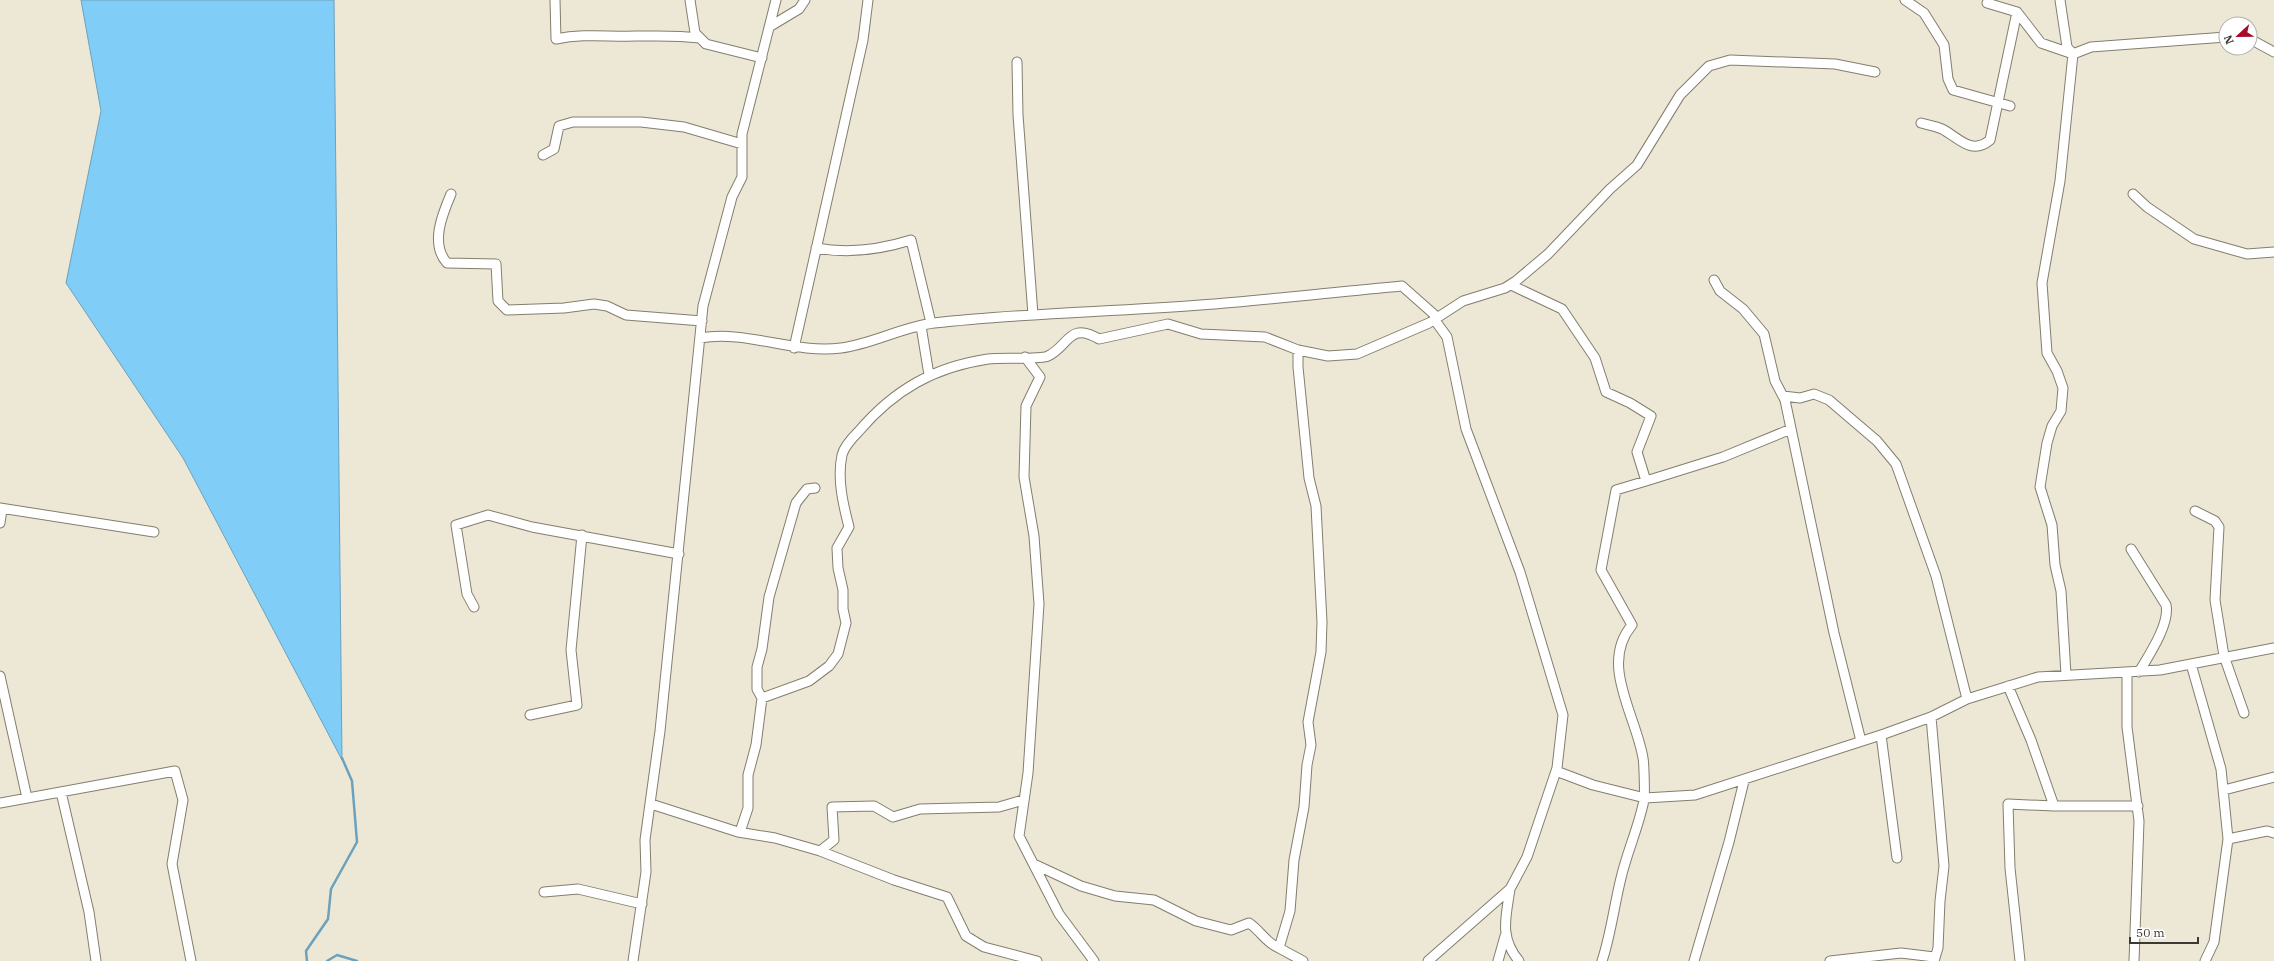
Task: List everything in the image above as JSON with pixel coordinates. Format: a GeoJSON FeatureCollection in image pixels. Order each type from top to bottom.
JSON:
{"type":"FeatureCollection","features":[{"type":"Feature","properties":{"kind":"street"},"geometry":{"type":"LineString","coordinates":[[555,0],[556,39],[605,34],[634,37],[671,34],[700,38]]}},
{"type":"Feature","properties":{"kind":"street"},"geometry":{"type":"LineString","coordinates":[[690,0],[695,33],[706,44],[762,58]]}},
{"type":"Feature","properties":{"kind":"street"},"geometry":{"type":"LineString","coordinates":[[633,961],[646,872],[645,840],[651,804],[679,554],[703,306],[732,197],[742,177],[742,134],[776,0]]}},
{"type":"Feature","properties":{"kind":"street"},"geometry":{"type":"LineString","coordinates":[[769,27],[799,9],[805,0]]}},
{"type":"Feature","properties":{"kind":"street"},"geometry":{"type":"LineString","coordinates":[[794,348],[863,40],[868,0]]}},
{"type":"Feature","properties":{"kind":"street"},"geometry":{"type":"LineString","coordinates":[[1905,0],[1924,13],[1944,45],[1948,79],[1953,90],[2010,106]]}},
{"type":"Feature","properties":{"kind":"street"},"geometry":{"type":"LineString","coordinates":[[2060,0],[2067,47],[2073,54],[2060,181],[2042,283],[2042,298],[2046,353],[2057,371],[2063,388],[2061,411],[2052,426],[2047,443],[2040,487],[2052,525],[2055,565],[2061,591],[2066,675]]}},
{"type":"Feature","properties":{"kind":"street"},"geometry":{"type":"LineString","coordinates":[[1987,3],[2017,12],[2041,43],[2073,54],[2091,47],[2218,39]]}},
{"type":"Feature","properties":{"kind":"street"},"geometry":{"type":"LineString","coordinates":[[1921,123],[1940,128],[1960,142],[1968,145],[1984,145],[1990,140],[2017,12]]}},
{"type":"Feature","properties":{"kind":"street"},"geometry":{"type":"LineString","coordinates":[[2258,43],[2274,52]]}},
{"type":"Feature","properties":{"kind":"street"},"geometry":{"type":"LineString","coordinates":[[762,698],[809,681],[829,666],[838,654],[846,623],[843,609],[843,590],[838,568],[837,548],[849,527],[841,500],[842,454],[853,438],[877,410],[907,387],[929,375],[966,363],[989,359],[1048,356],[1074,334],[1089,333],[1099,340],[1168,324],[1201,334],[1265,337],[1298,350],[1328,356],[1357,354],[1436,318],[1463,301],[1511,285],[1548,254],[1610,189],[1637,165],[1680,94],[1709,66],[1730,60],[1835,64],[1876,72]]}},
{"type":"Feature","properties":{"kind":"street"},"geometry":{"type":"LineString","coordinates":[[1017,62],[1018,115],[1033,315]]}},
{"type":"Feature","properties":{"kind":"street"},"geometry":{"type":"LineString","coordinates":[[543,155],[554,149],[559,126],[573,122],[641,122],[684,127],[742,144]]}},
{"type":"Feature","properties":{"kind":"street"},"geometry":{"type":"LineString","coordinates":[[451,194],[445,208],[438,236],[440,255],[447,263],[496,264],[498,301],[507,310],[564,308],[594,304],[607,306],[626,315],[702,321]]}},
{"type":"Feature","properties":{"kind":"street"},"geometry":{"type":"LineString","coordinates":[[2133,194],[2147,207],[2194,238],[2247,254],[2274,252]]}},
{"type":"Feature","properties":{"kind":"street"},"geometry":{"type":"LineString","coordinates":[[816,248],[869,251],[910,240],[931,323]]}},
{"type":"Feature","properties":{"kind":"street"},"geometry":{"type":"LineString","coordinates":[[1714,280],[1720,291],[1743,309],[1764,334],[1775,381],[1783,396],[1791,429],[1834,633],[1861,741]]}},
{"type":"Feature","properties":{"kind":"street"},"geometry":{"type":"LineString","coordinates":[[1511,285],[1562,309],[1595,358],[1606,392],[1630,403],[1651,416],[1637,452],[1646,481]]}},
{"type":"Feature","properties":{"kind":"street"},"geometry":{"type":"LineString","coordinates":[[700,338],[719,334],[767,340],[794,348],[841,348],[931,323],[1200,305],[1402,286],[1436,318],[1447,337],[1466,429],[1520,572],[1563,715],[1556,771],[1527,857],[1510,889],[1428,961]]}},
{"type":"Feature","properties":{"kind":"street"},"geometry":{"type":"LineString","coordinates":[[921,326],[929,375]]}},
{"type":"Feature","properties":{"kind":"street"},"geometry":{"type":"LineString","coordinates":[[1279,948],[1290,911],[1294,860],[1304,807],[1307,765],[1311,745],[1308,722],[1321,652],[1322,630],[1316,506],[1309,478],[1298,367],[1298,350]]}},
{"type":"Feature","properties":{"kind":"street"},"geometry":{"type":"LineString","coordinates":[[1025,357],[1040,377],[1026,406],[1024,477],[1034,536],[1039,604],[1028,773],[1019,836],[1036,865],[1059,914],[1094,961]]}},
{"type":"Feature","properties":{"kind":"street"},"geometry":{"type":"LineString","coordinates":[[1783,396],[1800,398],[1814,394],[1829,400],[1877,441],[1896,464],[1936,576],[1967,699]]}},
{"type":"Feature","properties":{"kind":"street"},"geometry":{"type":"LineString","coordinates":[[1602,961],[1610,938],[1621,879],[1645,798],[1643,758],[1621,688],[1620,655],[1624,634],[1632,625],[1601,570],[1616,490],[1723,457],[1791,429]]}},
{"type":"Feature","properties":{"kind":"street"},"geometry":{"type":"LineString","coordinates":[[740,832],[748,808],[748,775],[756,745],[762,698],[757,689],[757,667],[762,649],[769,597],[796,503],[807,489],[814,488]]}},
{"type":"Feature","properties":{"kind":"street"},"geometry":{"type":"LineString","coordinates":[[0,523],[1,509],[154,532]]}},
{"type":"Feature","properties":{"kind":"street"},"geometry":{"type":"LineString","coordinates":[[2195,510],[2215,521],[2219,527],[2215,600],[2224,656],[2244,713]]}},
{"type":"Feature","properties":{"kind":"street"},"geometry":{"type":"LineString","coordinates":[[474,607],[466,587],[456,525],[488,515],[532,527],[679,554]]}},
{"type":"Feature","properties":{"kind":"street"},"geometry":{"type":"LineString","coordinates":[[530,715],[577,705],[571,650],[582,535]]}},
{"type":"Feature","properties":{"kind":"street"},"geometry":{"type":"LineString","coordinates":[[2131,549],[2166,605],[2168,612],[2164,624],[2139,672]]}},
{"type":"Feature","properties":{"kind":"street"},"geometry":{"type":"LineString","coordinates":[[1556,771],[1593,785],[1645,798],[1695,796],[1881,735],[1931,717],[1967,699],[2038,677],[2127,674],[2160,670],[2224,656],[2274,648]]}},
{"type":"Feature","properties":{"kind":"street"},"geometry":{"type":"LineString","coordinates":[[2191,664],[2218,756],[2224,790],[2228,839],[2214,942],[2205,961]]}},
{"type":"Feature","properties":{"kind":"street"},"geometry":{"type":"LineString","coordinates":[[2127,674],[2127,727],[2130,763],[2138,806],[2134,961]]}},
{"type":"Feature","properties":{"kind":"street"},"geometry":{"type":"LineString","coordinates":[[0,676],[27,798]]}},
{"type":"Feature","properties":{"kind":"street"},"geometry":{"type":"LineString","coordinates":[[2008,686],[2031,740],[2054,806]]}},
{"type":"Feature","properties":{"kind":"street"},"geometry":{"type":"LineString","coordinates":[[1830,961],[1901,953],[1934,959],[1938,948],[1940,901],[1944,866],[1931,717]]}},
{"type":"Feature","properties":{"kind":"street"},"geometry":{"type":"LineString","coordinates":[[1881,735],[1897,858]]}},
{"type":"Feature","properties":{"kind":"street"},"geometry":{"type":"LineString","coordinates":[[0,803],[175,771],[183,800],[172,864],[190,961]]}},
{"type":"Feature","properties":{"kind":"street"},"geometry":{"type":"LineString","coordinates":[[2224,790],[2274,778]]}},
{"type":"Feature","properties":{"kind":"street"},"geometry":{"type":"LineString","coordinates":[[1694,961],[1729,842],[1744,780]]}},
{"type":"Feature","properties":{"kind":"street"},"geometry":{"type":"LineString","coordinates":[[61,792],[89,912],[96,961]]}},
{"type":"Feature","properties":{"kind":"street"},"geometry":{"type":"LineString","coordinates":[[820,851],[834,840],[832,808],[874,806],[893,817],[920,808],[999,807],[1023,800]]}},
{"type":"Feature","properties":{"kind":"street"},"geometry":{"type":"LineString","coordinates":[[651,804],[740,832],[775,838],[820,851],[894,880],[947,897],[966,936],[984,947],[1037,961]]}},
{"type":"Feature","properties":{"kind":"street"},"geometry":{"type":"LineString","coordinates":[[2020,961],[2010,868],[2008,804],[2054,806],[2138,806]]}},
{"type":"Feature","properties":{"kind":"street"},"geometry":{"type":"LineString","coordinates":[[2228,839],[2267,831],[2274,833]]}},
{"type":"Feature","properties":{"kind":"street"},"geometry":{"type":"LineString","coordinates":[[1036,865],[1081,886],[1115,896],[1154,900],[1196,921],[1231,930],[1249,923],[1258,929],[1269,944],[1303,961]]}},
{"type":"Feature","properties":{"kind":"street"},"geometry":{"type":"LineString","coordinates":[[544,892],[578,889],[642,904]]}},
{"type":"Feature","properties":{"kind":"street"},"geometry":{"type":"LineString","coordinates":[[1498,961],[1505,936],[1510,889]]}},
{"type":"Feature","properties":{"kind":"street"},"geometry":{"type":"LineString","coordinates":[[1505,936],[1512,952],[1519,961]]}},
{"type":"Feature","properties":{"kind":"water"},"geometry":{"type":"Polygon","coordinates":[[[81,0],[334,0],[342,760],[183,458],[66,283],[101,111],[81,0]]]}},
{"type":"Feature","properties":{"kind":"waterway"},"geometry":{"type":"LineString","coordinates":[[307,961],[306,951],[328,919],[331,889],[357,842],[352,781],[342,758]]}},
{"type":"Feature","properties":{"kind":"waterway"},"geometry":{"type":"LineString","coordinates":[[327,961],[337,955],[357,961]]}}]}
